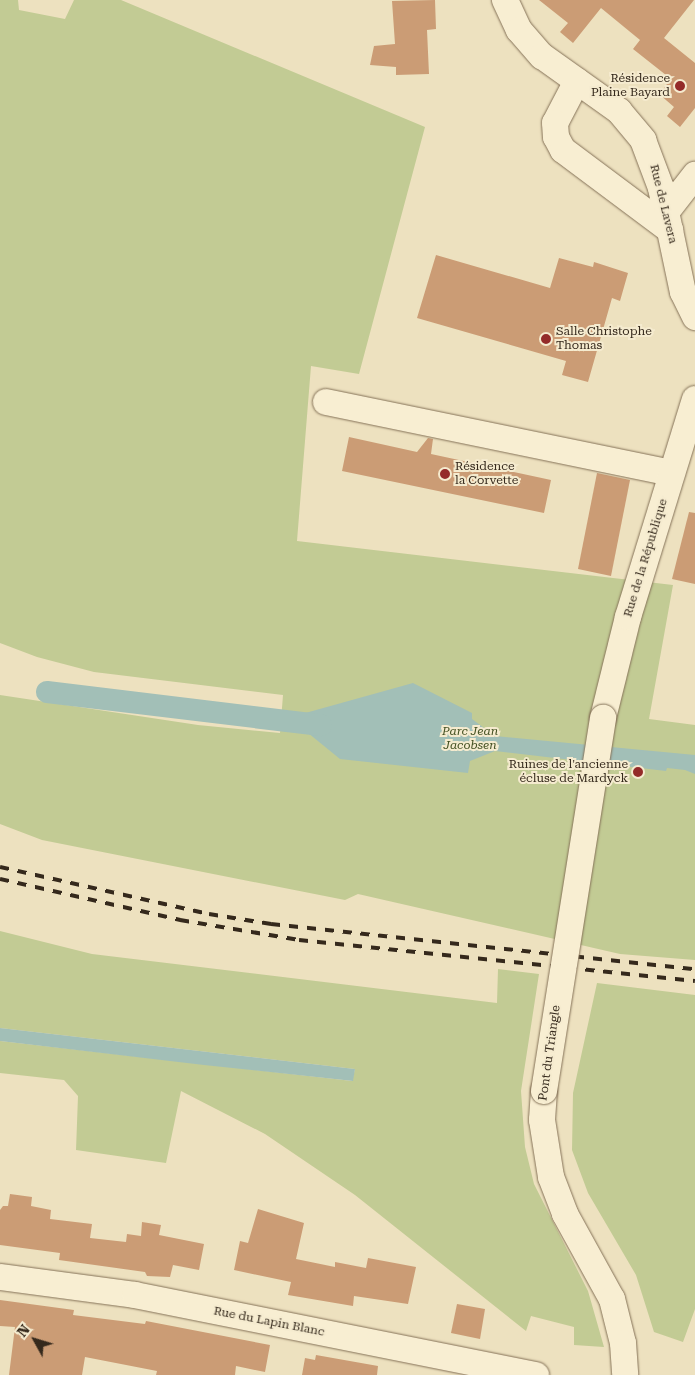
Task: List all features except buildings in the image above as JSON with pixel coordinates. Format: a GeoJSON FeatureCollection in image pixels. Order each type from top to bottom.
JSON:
{"type":"FeatureCollection","features":[{"type":"Feature","properties":{"kind":"street","name":"Rue de Lavera"},"geometry":{"type":"LineString","coordinates":[[505,0],[530,44],[549,62],[619,111],[637,131],[652,160],[668,220],[683,292],[695,317]]}},
{"type":"Feature","properties":{"kind":"street"},"geometry":{"type":"LineString","coordinates":[[576,81],[555,123],[556,137],[563,150],[668,220],[695,175]]}},
{"type":"Feature","properties":{"kind":"street","name":"Rue de la République"},"geometry":{"type":"LineString","coordinates":[[603,718],[618,653],[671,473],[690,426],[695,399]]}},
{"type":"Feature","properties":{"kind":"street"},"geometry":{"type":"LineString","coordinates":[[326,402],[671,473]]}},
{"type":"Feature","properties":{"kind":"street","name":"Pont du Triangle"},"geometry":{"type":"LineString","coordinates":[[603,718],[544,1091],[542,1120],[551,1177],[565,1214],[612,1299],[624,1343],[625,1375]]}},
{"type":"Feature","properties":{"kind":"street","name":"Rue du Lapin Blanc"},"geometry":{"type":"LineString","coordinates":[[0,1277],[135,1295],[536,1375]]}},
{"type":"Feature","properties":{"kind":"green space","name":"Parc Jean Jacobsen"},"geometry":{"type":"Polygon","coordinates":[[[0,0],[18,0],[19,10],[65,19],[74,0],[121,0],[425,127],[359,374],[311,366],[297,541],[673,585],[649,719],[695,725],[695,960],[620,954],[358,894],[345,900],[42,840],[0,824],[0,695],[198,725],[280,733],[283,695],[94,672],[37,657],[0,643],[0,0]]]}},
{"type":"Feature","properties":{"kind":"green space"},"geometry":{"type":"Polygon","coordinates":[[[0,931],[92,954],[497,1003],[498,969],[539,974],[521,1091],[525,1147],[534,1184],[588,1291],[604,1347],[574,1345],[574,1327],[531,1316],[526,1331],[355,1195],[265,1134],[181,1091],[166,1163],[76,1150],[78,1096],[64,1080],[0,1073],[0,1041],[352,1081],[355,1069],[0,1028],[0,931]]]}},
{"type":"Feature","properties":{"kind":"green space"},"geometry":{"type":"Polygon","coordinates":[[[597,983],[695,995],[695,1309],[683,1342],[654,1332],[636,1275],[588,1193],[572,1150],[573,1093],[597,983]]]}},
{"type":"Feature","properties":{"kind":"water"},"geometry":{"type":"Polygon","coordinates":[[[413,683],[472,713],[472,719],[495,736],[695,755],[695,774],[685,770],[667,768],[666,771],[495,751],[470,761],[468,773],[340,759],[297,724],[291,724],[291,717],[413,683]]]}},
{"type":"Feature","properties":{"kind":"water"},"geometry":{"type":"Polygon","coordinates":[[[0,1028],[355,1069],[353,1081],[204,1065],[0,1041],[0,1028]]]}},
{"type":"Feature","properties":{"kind":"waterway"},"geometry":{"type":"LineString","coordinates":[[47,692],[321,725]]}},
{"type":"Feature","properties":{"kind":"railway"},"geometry":{"type":"LineString","coordinates":[[0,867],[209,914],[271,924],[695,969]]}},
{"type":"Feature","properties":{"kind":"railway"},"geometry":{"type":"LineString","coordinates":[[0,879],[180,920],[299,940],[695,981]]}},
{"type":"Feature","properties":{"kind":"place","name":"Résidence Plaine Bayard"},"geometry":{"type":"Point","coordinates":[680,86]}},
{"type":"Feature","properties":{"kind":"place","name":"Salle Christophe Thomas"},"geometry":{"type":"Point","coordinates":[546,339]}},
{"type":"Feature","properties":{"kind":"place","name":"Résidence la Corvette"},"geometry":{"type":"Point","coordinates":[445,474]}},
{"type":"Feature","properties":{"kind":"place","name":"Ruines de l'ancienne écluse de Mardyck"},"geometry":{"type":"Point","coordinates":[638,772]}}]}
